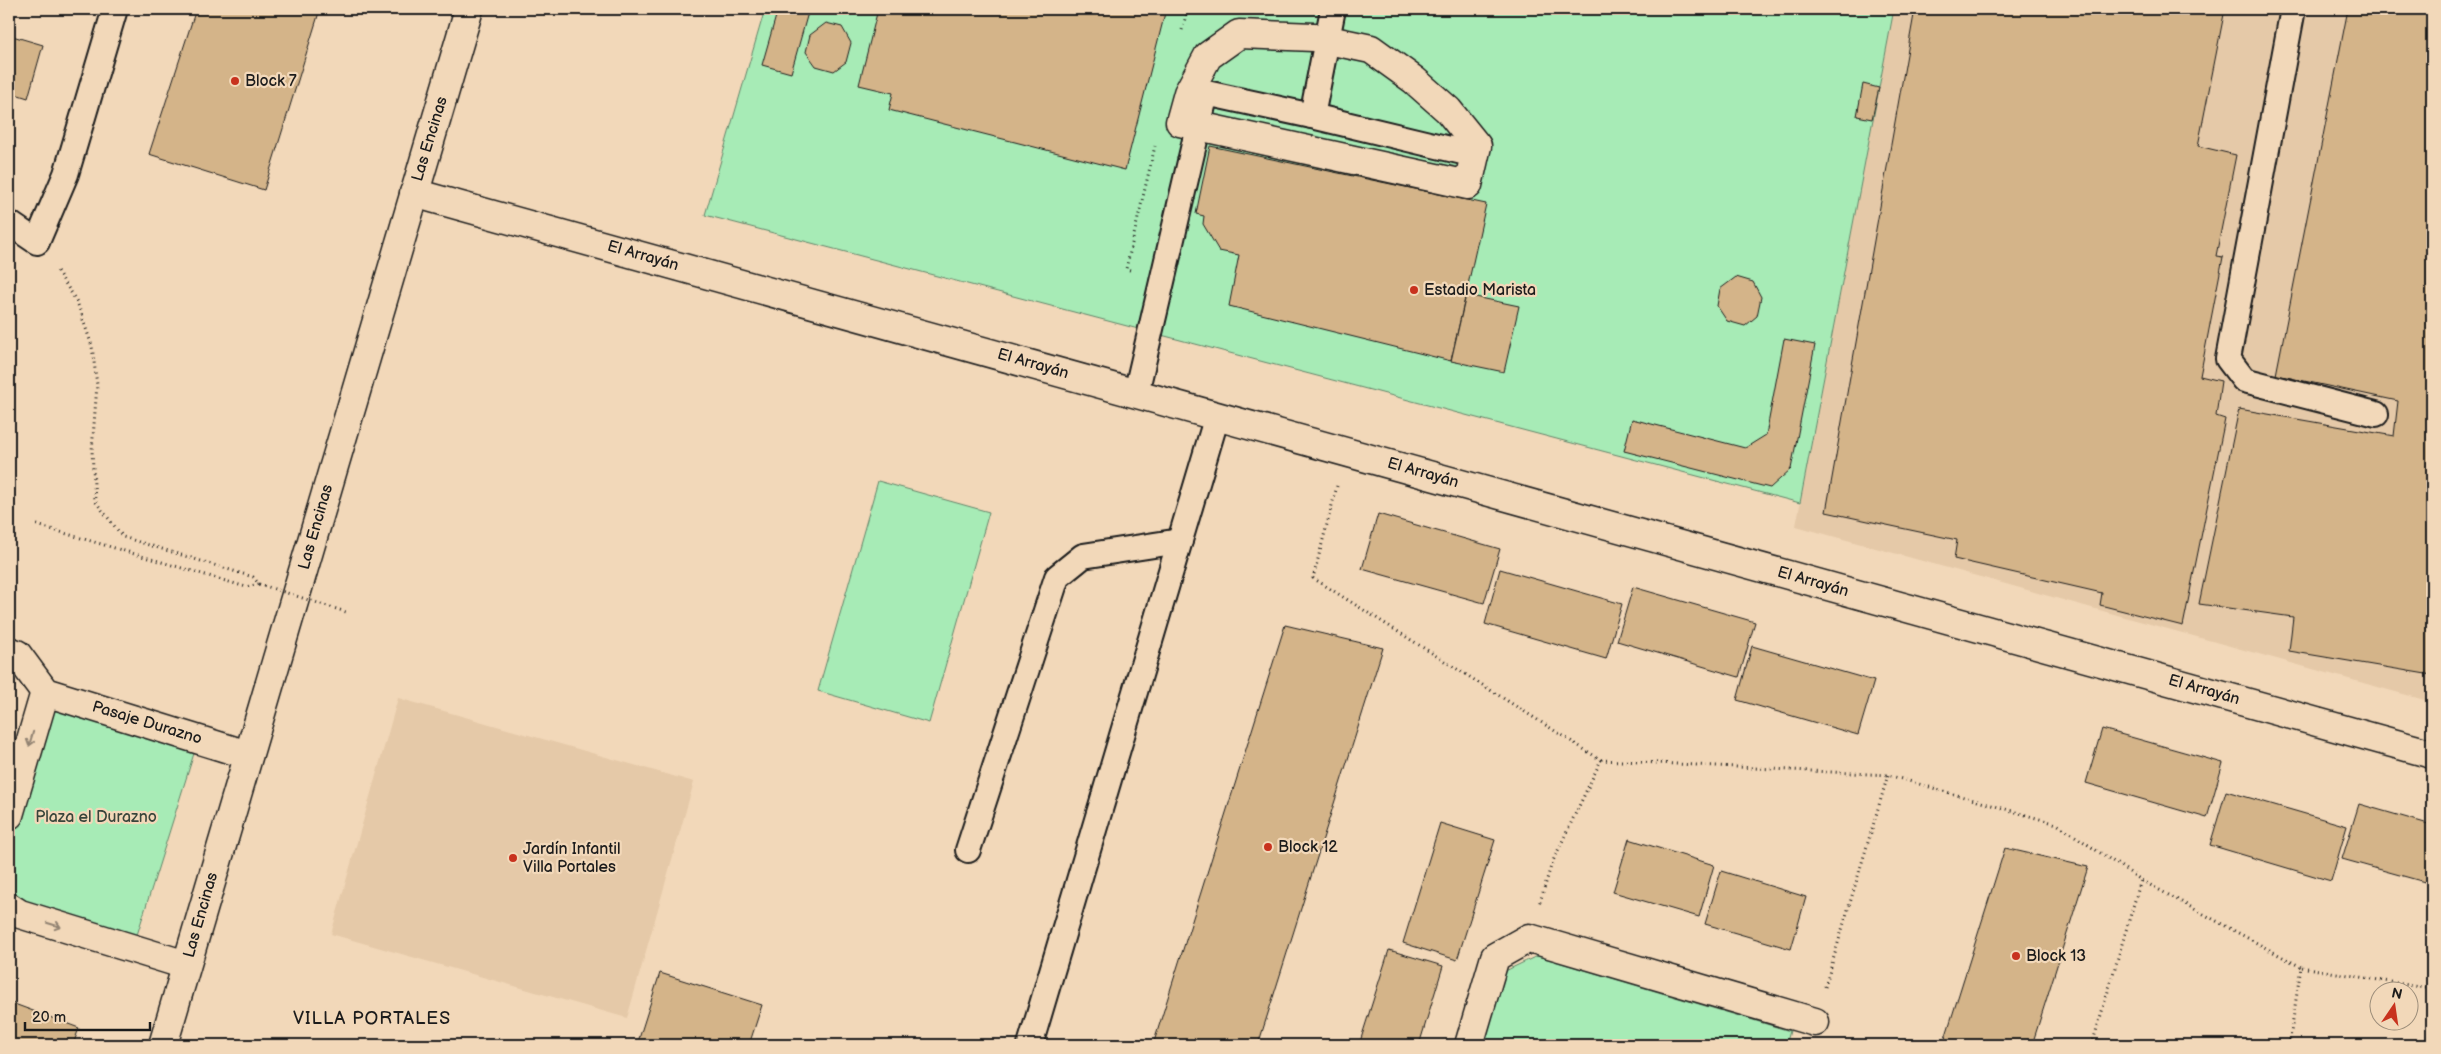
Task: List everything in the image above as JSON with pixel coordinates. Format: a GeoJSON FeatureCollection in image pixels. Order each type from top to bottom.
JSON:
{"type":"FeatureCollection","features":[{"type":"Feature","properties":{"kind":"street","name":"Las Encinas"},"geometry":{"type":"LineString","coordinates":[[163,1045],[469,9]]}},
{"type":"Feature","properties":{"kind":"street"},"geometry":{"type":"LineString","coordinates":[[1239,34],[1314,37],[1327,40],[1371,49],[1414,80],[1448,110],[1477,146],[1468,185],[1180,122],[1188,93],[1208,56],[1239,34]]}},
{"type":"Feature","properties":{"kind":"street","name":"El Arrayán"},"geometry":{"type":"LineString","coordinates":[[414,193],[2432,754]]}},
{"type":"Feature","properties":{"kind":"street"},"geometry":{"type":"LineString","coordinates":[[9,651],[17,654],[46,692],[9,815]]}},
{"type":"Feature","properties":{"kind":"street","name":"Pasaje Durazno"},"geometry":{"type":"LineString","coordinates":[[46,692],[248,755]]}},
{"type":"Feature","properties":{"kind":"street"},"geometry":{"type":"LineString","coordinates":[[9,908],[20,914],[186,965]]}},
{"type":"Feature","properties":{"kind":"street"},"geometry":{"type":"LineString","coordinates":[[1469,1045],[1495,958],[1529,938],[1815,1022]]}},
{"type":"Feature","properties":{"kind":"lane"},"geometry":{"type":"LineString","coordinates":[[9,223],[38,242],[66,174],[115,9]]}},
{"type":"Feature","properties":{"kind":"lane"},"geometry":{"type":"LineString","coordinates":[[1312,116],[1333,9]]}},
{"type":"Feature","properties":{"kind":"lane"},"geometry":{"type":"LineString","coordinates":[[2293,9],[2228,359],[2244,380],[2376,414]]}},
{"type":"Feature","properties":{"kind":"lane"},"geometry":{"type":"LineString","coordinates":[[1136,393],[1206,93],[1475,155]]}},
{"type":"Feature","properties":{"kind":"lane"},"geometry":{"type":"LineString","coordinates":[[1030,1045],[1217,416]]}},
{"type":"Feature","properties":{"kind":"lane"},"geometry":{"type":"LineString","coordinates":[[968,850],[1057,577],[1083,556],[1180,541]]}},
{"type":"Feature","properties":{"kind":"path"},"geometry":{"type":"LineString","coordinates":[[38,242],[77,302],[92,346],[97,386],[92,452],[95,501],[123,537],[253,576],[259,584]]}},
{"type":"Feature","properties":{"kind":"path"},"geometry":{"type":"LineString","coordinates":[[1346,452],[1313,578],[1601,760],[1888,775],[2058,824],[2142,880],[2301,967],[2432,989]]}},
{"type":"Feature","properties":{"kind":"path"},"geometry":{"type":"LineString","coordinates":[[38,525],[246,587],[259,584],[346,612]]}},
{"type":"Feature","properties":{"kind":"path"},"geometry":{"type":"LineString","coordinates":[[1529,938],[1552,863],[1601,760]]}},
{"type":"Feature","properties":{"kind":"path"},"geometry":{"type":"LineString","coordinates":[[1815,1022],[1888,775]]}},
{"type":"Feature","properties":{"kind":"path"},"geometry":{"type":"LineString","coordinates":[[2092,1045],[2142,880]]}},
{"type":"Feature","properties":{"kind":"path"},"geometry":{"type":"LineString","coordinates":[[2288,1045],[2301,967]]}},
{"type":"Feature","properties":{"kind":"shaded area"},"geometry":{"type":"Polygon","coordinates":[[[1894,9],[2432,9],[2432,702],[1796,526],[1894,9]]]}},
{"type":"Feature","properties":{"kind":"shaded area","name":"Jardín Infantil Villa Portales"},"geometry":{"type":"Polygon","coordinates":[[[398,698],[694,782],[627,1018],[331,934],[398,698]]]}},
{"type":"Feature","properties":{"kind":"green space","name":"Estadio Marista"},"geometry":{"type":"Polygon","coordinates":[[[765,9],[1894,9],[1800,503],[705,215],[765,9]]]}},
{"type":"Feature","properties":{"kind":"green space"},"geometry":{"type":"Polygon","coordinates":[[[878,481],[989,512],[929,723],[818,691],[878,481]]]}},
{"type":"Feature","properties":{"kind":"green space","name":"Plaza el Durazno"},"geometry":{"type":"Polygon","coordinates":[[[52,708],[196,747],[137,935],[22,901],[9,890],[9,847],[52,708]]]}},
{"type":"Feature","properties":{"kind":"green space"},"geometry":{"type":"Polygon","coordinates":[[[1537,956],[1790,1031],[1786,1045],[1482,1045],[1501,973],[1537,956]]]}},
{"type":"Feature","properties":{"kind":"building","name":"Block 7"},"geometry":{"type":"Polygon","coordinates":[[[196,9],[320,9],[264,190],[149,154],[196,9]]]}},
{"type":"Feature","properties":{"kind":"building"},"geometry":{"type":"Polygon","coordinates":[[[778,9],[809,9],[791,73],[762,65],[778,9]]]}},
{"type":"Feature","properties":{"kind":"building"},"geometry":{"type":"Polygon","coordinates":[[[878,9],[1166,9],[1125,170],[889,110],[893,93],[859,85],[878,9]]]}},
{"type":"Feature","properties":{"kind":"building"},"geometry":{"type":"Polygon","coordinates":[[[1915,9],[2225,9],[2198,146],[2236,155],[2216,256],[2223,257],[2200,376],[2221,381],[2216,416],[2225,419],[2183,626],[2100,605],[2102,593],[1954,559],[1957,540],[1826,512],[1915,9]]]}},
{"type":"Feature","properties":{"kind":"building"},"geometry":{"type":"Polygon","coordinates":[[[2348,9],[2432,9],[2432,675],[2289,651],[2293,617],[2199,604],[2239,409],[2394,436],[2398,401],[2276,375],[2348,9]]]}},
{"type":"Feature","properties":{"kind":"building"},"geometry":{"type":"Polygon","coordinates":[[[826,23],[842,27],[851,43],[846,62],[834,71],[816,66],[806,52],[810,35],[826,23]]]}},
{"type":"Feature","properties":{"kind":"building"},"geometry":{"type":"Polygon","coordinates":[[[9,35],[43,45],[28,98],[9,92],[9,35]]]}},
{"type":"Feature","properties":{"kind":"building"},"geometry":{"type":"Polygon","coordinates":[[[1863,84],[1879,88],[1872,119],[1857,116],[1863,84]]]}},
{"type":"Feature","properties":{"kind":"building"},"geometry":{"type":"Polygon","coordinates":[[[1210,146],[1486,204],[1451,361],[1229,306],[1239,255],[1219,251],[1203,224],[1204,216],[1196,214],[1210,146]]]}},
{"type":"Feature","properties":{"kind":"building"},"geometry":{"type":"Polygon","coordinates":[[[1736,277],[1753,282],[1761,297],[1757,316],[1745,326],[1727,321],[1717,306],[1720,289],[1736,277]]]}},
{"type":"Feature","properties":{"kind":"building"},"geometry":{"type":"Polygon","coordinates":[[[1466,295],[1519,306],[1504,372],[1451,361],[1466,295]]]}},
{"type":"Feature","properties":{"kind":"building"},"geometry":{"type":"Polygon","coordinates":[[[1784,339],[1815,345],[1791,469],[1770,488],[1624,451],[1632,419],[1745,448],[1766,435],[1784,339]]]}},
{"type":"Feature","properties":{"kind":"building"},"geometry":{"type":"Polygon","coordinates":[[[1378,514],[1500,549],[1484,603],[1362,569],[1378,514]]]}},
{"type":"Feature","properties":{"kind":"building"},"geometry":{"type":"Polygon","coordinates":[[[1500,569],[1622,604],[1606,659],[1485,624],[1500,569]]]}},
{"type":"Feature","properties":{"kind":"building"},"geometry":{"type":"Polygon","coordinates":[[[1633,587],[1755,622],[1739,677],[1617,641],[1633,587]]]}},
{"type":"Feature","properties":{"kind":"building","name":"Block 12"},"geometry":{"type":"Polygon","coordinates":[[[1285,625],[1383,648],[1258,1045],[1153,1045],[1285,625]]]}},
{"type":"Feature","properties":{"kind":"building"},"geometry":{"type":"Polygon","coordinates":[[[1752,646],[1874,681],[1858,735],[1737,700],[1752,646]]]}},
{"type":"Feature","properties":{"kind":"building"},"geometry":{"type":"Polygon","coordinates":[[[2102,729],[2223,763],[2207,818],[2086,783],[2102,729]]]}},
{"type":"Feature","properties":{"kind":"building"},"geometry":{"type":"Polygon","coordinates":[[[2226,791],[2347,826],[2331,881],[2210,845],[2226,791]]]}},
{"type":"Feature","properties":{"kind":"building"},"geometry":{"type":"Polygon","coordinates":[[[2359,804],[2432,825],[2432,884],[2342,859],[2359,804]]]}},
{"type":"Feature","properties":{"kind":"building"},"geometry":{"type":"Polygon","coordinates":[[[1440,823],[1495,840],[1457,960],[1403,943],[1440,823]]]}},
{"type":"Feature","properties":{"kind":"building"},"geometry":{"type":"Polygon","coordinates":[[[1629,839],[1714,865],[1699,917],[1613,892],[1629,839]]]}},
{"type":"Feature","properties":{"kind":"building","name":"Block 13"},"geometry":{"type":"Polygon","coordinates":[[[2005,848],[2088,867],[2032,1045],[1943,1045],[2005,848]]]}},
{"type":"Feature","properties":{"kind":"building"},"geometry":{"type":"Polygon","coordinates":[[[1721,871],[1806,897],[1791,949],[1705,924],[1721,871]]]}},
{"type":"Feature","properties":{"kind":"building"},"geometry":{"type":"Polygon","coordinates":[[[1389,950],[1443,966],[1419,1045],[1359,1045],[1389,950]]]}},
{"type":"Feature","properties":{"kind":"building"},"geometry":{"type":"Polygon","coordinates":[[[660,973],[762,1005],[749,1045],[637,1045],[660,973]]]}},
{"type":"Feature","properties":{"kind":"building"},"geometry":{"type":"Polygon","coordinates":[[[9,1002],[79,1028],[73,1045],[9,1045],[9,1002]]]}},
{"type":"Feature","properties":{"kind":"building"},"geometry":{"type":"Polygon","coordinates":[[[2164,1040],[2181,1045],[2162,1045],[2164,1040]]]}},
{"type":"Feature","properties":{"kind":"place","name":"Block 7"},"geometry":{"type":"Point","coordinates":[235,81]}},
{"type":"Feature","properties":{"kind":"place","name":"Estadio Marista"},"geometry":{"type":"Point","coordinates":[1414,290]}},
{"type":"Feature","properties":{"kind":"place","name":"Block 12"},"geometry":{"type":"Point","coordinates":[1268,847]}},
{"type":"Feature","properties":{"kind":"place","name":"Jardín Infantil Villa Portales"},"geometry":{"type":"Point","coordinates":[513,858]}},
{"type":"Feature","properties":{"kind":"place","name":"Block 13"},"geometry":{"type":"Point","coordinates":[2016,956]}},
{"type":"Feature","properties":{"kind":"district","name":"VILLA PORTALES"},"geometry":{"type":"Point","coordinates":[372,1018]}}]}
